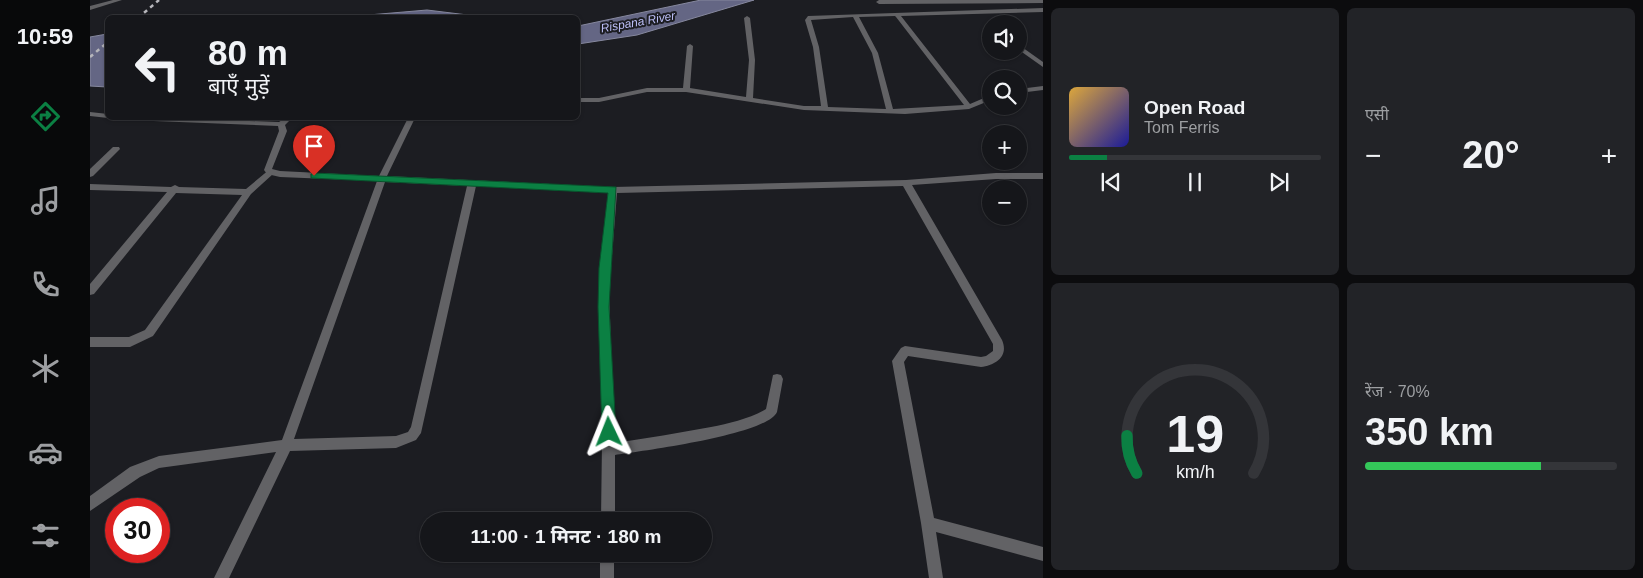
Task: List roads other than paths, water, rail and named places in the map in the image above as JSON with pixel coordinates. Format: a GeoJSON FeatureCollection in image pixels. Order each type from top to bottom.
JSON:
{"type":"FeatureCollection","features":[{"type":"Feature","properties":{"kind":"street"},"geometry":{"type":"LineString","coordinates":[[90,8],[119,0]]}},
{"type":"Feature","properties":{"kind":"street"},"geometry":{"type":"LineString","coordinates":[[879,2],[1043,1]]}},
{"type":"Feature","properties":{"kind":"street"},"geometry":{"type":"LineString","coordinates":[[824,110],[816,47],[808,18],[1043,10]]}},
{"type":"Feature","properties":{"kind":"street"},"geometry":{"type":"LineString","coordinates":[[898,16],[969,107]]}},
{"type":"Feature","properties":{"kind":"street"},"geometry":{"type":"LineString","coordinates":[[856,17],[875,52],[890,112]]}},
{"type":"Feature","properties":{"kind":"street"},"geometry":{"type":"LineString","coordinates":[[747,18],[752,60],[749,100]]}},
{"type":"Feature","properties":{"kind":"street"},"geometry":{"type":"LineString","coordinates":[[686,90],[690,46]]}},
{"type":"Feature","properties":{"kind":"street"},"geometry":{"type":"LineString","coordinates":[[1027,52],[1043,65]]}},
{"type":"Feature","properties":{"kind":"street"},"geometry":{"type":"LineString","coordinates":[[1027,90],[1043,88]]}},
{"type":"Feature","properties":{"kind":"street"},"geometry":{"type":"LineString","coordinates":[[580,100],[599,100],[647,90],[686,90],[824,110],[890,112],[931,111],[969,107],[982,101]]}},
{"type":"Feature","properties":{"kind":"street"},"geometry":{"type":"LineString","coordinates":[[90,114],[105,116]]}},
{"type":"Feature","properties":{"kind":"street"},"geometry":{"type":"LineString","coordinates":[[179,120],[281,124],[286,120]]}},
{"type":"Feature","properties":{"kind":"street"},"geometry":{"type":"LineString","coordinates":[[221,578],[286,445],[382,178],[411,120]]}},
{"type":"Feature","properties":{"kind":"street"},"geometry":{"type":"LineString","coordinates":[[270,172],[268,166],[283,131],[281,124]]}},
{"type":"Feature","properties":{"kind":"street"},"geometry":{"type":"LineString","coordinates":[[90,174],[116,149]]}},
{"type":"Feature","properties":{"kind":"street"},"geometry":{"type":"LineString","coordinates":[[90,342],[130,342],[149,333],[248,192],[270,172],[613,190],[906,183],[996,176],[1043,176]]}},
{"type":"Feature","properties":{"kind":"street"},"geometry":{"type":"LineString","coordinates":[[90,504],[135,472],[159,462],[286,445],[388,443],[403,440],[414,433],[472,183]]}},
{"type":"Feature","properties":{"kind":"street"},"geometry":{"type":"LineString","coordinates":[[906,183],[998,343],[999,353],[990,361],[981,362],[905,351],[898,361],[928,523],[936,578]]}},
{"type":"Feature","properties":{"kind":"street"},"geometry":{"type":"LineString","coordinates":[[90,187],[175,188],[248,192]]}},
{"type":"Feature","properties":{"kind":"street"},"geometry":{"type":"LineString","coordinates":[[90,291],[175,188]]}},
{"type":"Feature","properties":{"kind":"street"},"geometry":{"type":"LineString","coordinates":[[608,512],[610,450],[604,307],[605,268],[613,190]]}},
{"type":"Feature","properties":{"kind":"street"},"geometry":{"type":"LineString","coordinates":[[610,450],[734,428],[762,418],[771,412],[777,379]]}},
{"type":"Feature","properties":{"kind":"street"},"geometry":{"type":"LineString","coordinates":[[928,523],[1043,554]]}},
{"type":"Feature","properties":{"kind":"street"},"geometry":{"type":"LineString","coordinates":[[607,562],[607,578]]}},
{"type":"Feature","properties":{"kind":"water","name":"Rispana River"},"geometry":{"type":"Polygon","coordinates":[[[701,0],[754,0],[637,35],[580,44],[580,26],[701,0]]]}},
{"type":"Feature","properties":{"kind":"water"},"geometry":{"type":"Polygon","coordinates":[[[427,10],[468,15],[368,15],[427,10]]]}},
{"type":"Feature","properties":{"kind":"water"},"geometry":{"type":"Polygon","coordinates":[[[105,34],[105,87],[90,86],[90,37],[105,34]]]}},
{"type":"Feature","properties":{"kind":"railway"},"geometry":{"type":"LineString","coordinates":[[142,15],[159,0]]}},
{"type":"Feature","properties":{"kind":"railway"},"geometry":{"type":"LineString","coordinates":[[90,57],[105,44]]}}]}
